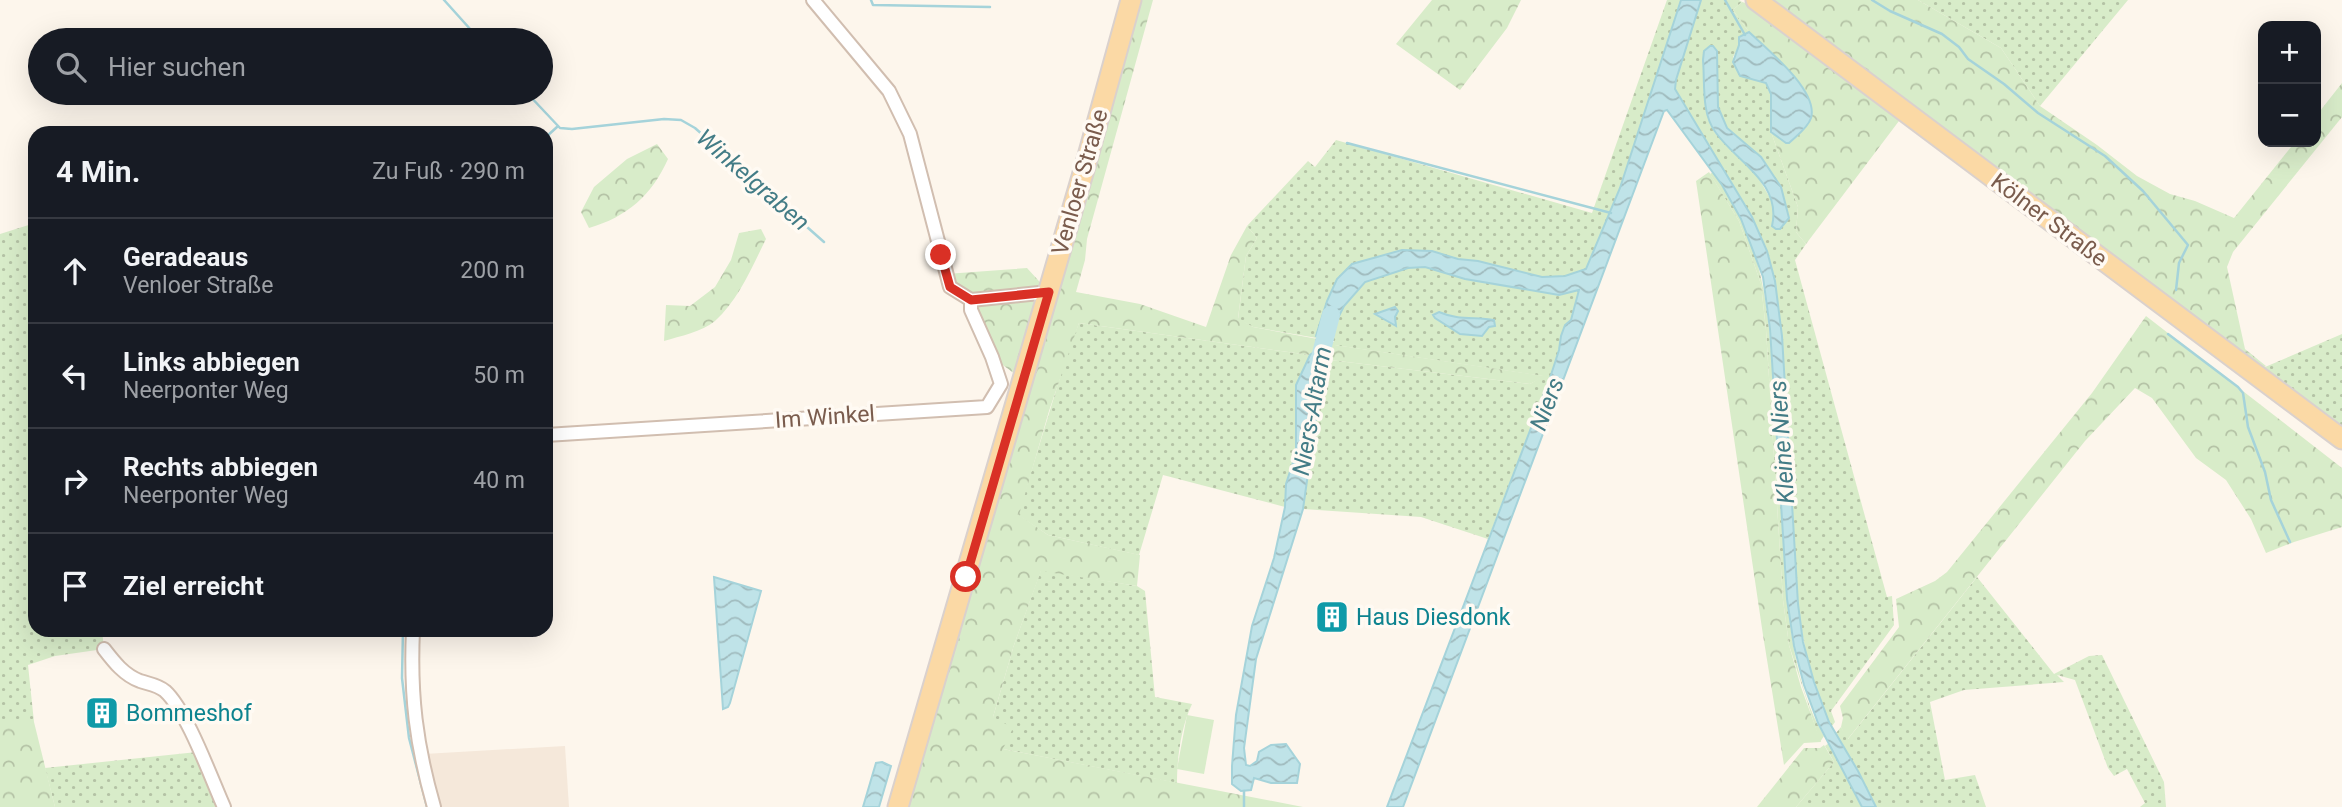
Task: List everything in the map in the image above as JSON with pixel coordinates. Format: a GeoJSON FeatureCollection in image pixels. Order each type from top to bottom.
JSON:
{"type":"FeatureCollection","features":[{"type":"Feature","properties":{"kind":"main road","name":"Venloer Straße"},"geometry":{"type":"LineString","coordinates":[[898,807],[1049,292],[1131,0]]}},
{"type":"Feature","properties":{"kind":"main road","name":"Kölner Straße"},"geometry":{"type":"LineString","coordinates":[[1756,0],[2342,439]]}},
{"type":"Feature","properties":{"kind":"street"},"geometry":{"type":"LineString","coordinates":[[813,0],[889,91],[909,134],[950,287],[971,300],[1049,292]]}},
{"type":"Feature","properties":{"kind":"street","name":"Im Winkel"},"geometry":{"type":"LineString","coordinates":[[553,435],[987,407],[1001,384],[971,310],[971,300]]}},
{"type":"Feature","properties":{"kind":"street"},"geometry":{"type":"LineString","coordinates":[[413,637],[411,678],[417,741],[434,807]]}},
{"type":"Feature","properties":{"kind":"street"},"geometry":{"type":"LineString","coordinates":[[104,649],[121,670],[138,680],[162,688],[170,697],[200,752],[224,807]]}},
{"type":"Feature","properties":{"kind":"shaded area"},"geometry":{"type":"Polygon","coordinates":[[[565,746],[569,807],[437,807],[424,754],[565,746]]]}},
{"type":"Feature","properties":{"kind":"green space"},"geometry":{"type":"Polygon","coordinates":[[[1132,0],[1153,0],[1087,239],[1085,260],[1076,292],[1140,304],[1206,327],[1231,255],[1247,226],[1257,238],[1246,256],[1238,318],[1253,327],[1334,342],[1335,345],[1545,376],[1530,384],[1330,360],[1326,352],[1317,350],[1310,355],[1079,323],[1049,411],[1019,515],[1048,535],[1140,555],[1137,586],[1041,571],[1014,645],[993,717],[1013,728],[1003,749],[1303,807],[904,807],[1132,0]]]}},
{"type":"Feature","properties":{"kind":"green space"},"geometry":{"type":"Polygon","coordinates":[[[1432,0],[1521,0],[1507,28],[1460,90],[1396,44],[1432,0]]]}},
{"type":"Feature","properties":{"kind":"green space"},"geometry":{"type":"Polygon","coordinates":[[[1667,0],[1681,0],[1620,188],[1586,269],[1565,276],[1542,277],[1432,251],[1352,264],[1322,319],[1316,336],[1328,338],[1344,306],[1365,282],[1408,268],[1425,267],[1465,279],[1559,295],[1580,290],[1571,320],[1565,325],[1561,336],[1550,378],[1488,539],[1421,517],[1303,509],[1320,389],[1330,360],[1530,384],[1543,376],[1334,345],[1334,341],[1253,327],[1238,319],[1246,256],[1257,238],[1247,226],[1308,161],[1315,167],[1336,140],[1592,213],[1667,0]],[[1439,312],[1434,315],[1460,333],[1475,336],[1494,321],[1460,317],[1439,312]]]}},
{"type":"Feature","properties":{"kind":"green space"},"geometry":{"type":"Polygon","coordinates":[[[1701,0],[1742,2],[1733,10],[1749,32],[1733,57],[1740,76],[1766,83],[1771,94],[1771,132],[1798,207],[1796,232],[1806,244],[1795,260],[1887,597],[1892,596],[1894,625],[1831,711],[1835,722],[1832,726],[1814,682],[1798,604],[1782,336],[1775,281],[1767,251],[1675,89],[1701,0]],[[1704,51],[1707,112],[1715,133],[1755,172],[1773,203],[1774,217],[1789,218],[1761,157],[1727,128],[1718,107],[1717,51],[1704,51]]]}},
{"type":"Feature","properties":{"kind":"green space"},"geometry":{"type":"Polygon","coordinates":[[[1771,0],[1918,0],[2001,48],[2040,106],[2137,176],[2170,194],[2195,201],[2234,218],[2291,147],[2318,147],[2233,252],[2227,267],[2245,349],[2266,366],[2258,370],[1771,0]]]}},
{"type":"Feature","properties":{"kind":"green space"},"geometry":{"type":"Polygon","coordinates":[[[1918,0],[2128,0],[2040,106],[2001,48],[1918,0]]]}},
{"type":"Feature","properties":{"kind":"green space"},"geometry":{"type":"Polygon","coordinates":[[[1742,2],[1752,5],[1902,117],[1806,244],[1796,232],[1798,207],[1771,132],[1786,143],[1795,78],[1749,32],[1733,10],[1742,2]]]}},
{"type":"Feature","properties":{"kind":"green space"},"geometry":{"type":"Polygon","coordinates":[[[2342,83],[2342,117],[2321,143],[2321,110],[2342,83]]]}},
{"type":"Feature","properties":{"kind":"green space"},"geometry":{"type":"Polygon","coordinates":[[[657,144],[668,159],[646,194],[615,218],[589,228],[581,212],[594,187],[627,159],[657,144]]]}},
{"type":"Feature","properties":{"kind":"green space"},"geometry":{"type":"Polygon","coordinates":[[[1709,172],[1739,221],[1761,284],[1783,600],[1789,645],[1821,742],[1804,743],[1784,765],[1696,181],[1709,172]]]}},
{"type":"Feature","properties":{"kind":"green space"},"geometry":{"type":"Polygon","coordinates":[[[1713,172],[1745,229],[1763,286],[1771,346],[1791,631],[1806,696],[1824,736],[1820,742],[1789,645],[1783,600],[1761,284],[1739,221],[1710,174],[1713,172]]]}},
{"type":"Feature","properties":{"kind":"green space"},"geometry":{"type":"Polygon","coordinates":[[[28,225],[28,637],[103,637],[104,649],[55,656],[28,665],[34,722],[0,722],[0,234],[28,225]]]}},
{"type":"Feature","properties":{"kind":"green space"},"geometry":{"type":"Polygon","coordinates":[[[761,229],[766,239],[744,282],[724,312],[704,328],[664,341],[666,305],[690,306],[715,287],[731,260],[739,233],[761,229]]]}},
{"type":"Feature","properties":{"kind":"green space"},"geometry":{"type":"Polygon","coordinates":[[[1027,268],[1049,292],[1023,380],[992,357],[971,310],[946,274],[1027,268]]]}},
{"type":"Feature","properties":{"kind":"green space"},"geometry":{"type":"Polygon","coordinates":[[[2146,316],[2342,468],[2342,527],[2266,553],[2251,519],[2226,480],[2196,458],[2152,398],[2135,388],[2085,441],[1847,740],[1841,727],[1843,718],[1840,706],[1899,627],[1896,599],[1935,581],[1947,572],[2092,393],[2146,316]]]}},
{"type":"Feature","properties":{"kind":"green space"},"geometry":{"type":"Polygon","coordinates":[[[1079,323],[1310,355],[1296,385],[1296,453],[1286,484],[1285,507],[1163,475],[1139,555],[1048,535],[1018,515],[1079,323]]]}},
{"type":"Feature","properties":{"kind":"green space"},"geometry":{"type":"Polygon","coordinates":[[[2342,334],[2342,431],[2258,370],[2342,334]]]}},
{"type":"Feature","properties":{"kind":"green space"},"geometry":{"type":"Polygon","coordinates":[[[1041,570],[1137,586],[1145,591],[1155,697],[1192,704],[1180,743],[1177,783],[1003,749],[993,717],[1014,645],[1041,570]]]}},
{"type":"Feature","properties":{"kind":"green space"},"geometry":{"type":"Polygon","coordinates":[[[1977,577],[2054,674],[2089,656],[2102,655],[2164,782],[2166,807],[2140,807],[2145,803],[2127,769],[2114,776],[2108,768],[2075,680],[2057,675],[2064,682],[1964,690],[1930,702],[1945,780],[1975,775],[1986,807],[1876,807],[1836,733],[1841,727],[1848,739],[1977,577]]]}},
{"type":"Feature","properties":{"kind":"green space"},"geometry":{"type":"Polygon","coordinates":[[[1187,715],[1214,720],[1204,774],[1177,769],[1187,715]]]}},
{"type":"Feature","properties":{"kind":"green space"},"geometry":{"type":"Polygon","coordinates":[[[0,722],[34,722],[55,807],[0,807],[0,722]]]}},
{"type":"Feature","properties":{"kind":"green space"},"geometry":{"type":"Polygon","coordinates":[[[1829,743],[1862,807],[1796,807],[1834,762],[1825,746],[1829,743]]]}},
{"type":"Feature","properties":{"kind":"green space"},"geometry":{"type":"Polygon","coordinates":[[[1824,745],[1834,762],[1796,807],[1757,807],[1804,748],[1820,748],[1824,745]]]}},
{"type":"Feature","properties":{"kind":"green space"},"geometry":{"type":"Polygon","coordinates":[[[197,752],[222,807],[55,807],[45,768],[197,752]]]}},
{"type":"Feature","properties":{"kind":"water"},"geometry":{"type":"Polygon","coordinates":[[[1681,0],[1701,0],[1675,89],[1752,217],[1767,251],[1775,281],[1782,336],[1798,604],[1803,642],[1829,722],[1876,807],[1862,807],[1818,723],[1794,646],[1787,599],[1770,329],[1763,277],[1741,219],[1722,185],[1667,110],[1664,111],[1403,807],[1387,807],[1550,378],[1561,336],[1565,325],[1571,320],[1579,290],[1559,295],[1465,279],[1425,267],[1408,268],[1365,282],[1344,306],[1328,338],[1316,336],[1327,301],[1337,279],[1352,264],[1402,250],[1432,251],[1542,277],[1565,276],[1586,269],[1620,188],[1681,0]]]}},
{"type":"Feature","properties":{"kind":"water"},"geometry":{"type":"Polygon","coordinates":[[[1749,32],[1800,83],[1811,107],[1809,122],[1789,143],[1771,132],[1771,94],[1766,83],[1740,76],[1733,62],[1739,37],[1749,32]]]}},
{"type":"Feature","properties":{"kind":"water"},"geometry":{"type":"Polygon","coordinates":[[[1710,46],[1717,51],[1718,107],[1727,128],[1761,157],[1781,187],[1789,218],[1780,229],[1772,226],[1773,211],[1764,185],[1711,125],[1705,98],[1703,60],[1704,51],[1710,46]]]}},
{"type":"Feature","properties":{"kind":"water"},"geometry":{"type":"Polygon","coordinates":[[[1395,307],[1398,311],[1395,317],[1396,326],[1375,314],[1395,307]]]}},
{"type":"Feature","properties":{"kind":"water"},"geometry":{"type":"Polygon","coordinates":[[[1439,312],[1494,320],[1495,326],[1489,327],[1482,336],[1460,334],[1435,318],[1433,315],[1439,312]]]}},
{"type":"Feature","properties":{"kind":"water"},"geometry":{"type":"Polygon","coordinates":[[[1317,350],[1326,352],[1330,360],[1320,389],[1303,509],[1256,659],[1244,748],[1246,765],[1250,766],[1257,761],[1259,752],[1271,745],[1286,744],[1300,764],[1297,783],[1271,783],[1254,778],[1251,790],[1241,791],[1232,784],[1236,715],[1252,626],[1274,558],[1285,507],[1286,484],[1296,453],[1296,385],[1310,355],[1317,350]]]}},
{"type":"Feature","properties":{"kind":"water"},"geometry":{"type":"Polygon","coordinates":[[[714,577],[761,591],[730,703],[723,709],[714,577]]]}},
{"type":"Feature","properties":{"kind":"water"},"geometry":{"type":"Polygon","coordinates":[[[882,762],[891,766],[879,807],[863,807],[876,763],[882,762]]]}},
{"type":"Feature","properties":{"kind":"waterway","name":"Winkelgraben"},"geometry":{"type":"LineString","coordinates":[[444,0],[469,28]]}},
{"type":"Feature","properties":{"kind":"waterway"},"geometry":{"type":"LineString","coordinates":[[871,0],[873,5],[990,7]]}},
{"type":"Feature","properties":{"kind":"waterway"},"geometry":{"type":"LineString","coordinates":[[1725,0],[1745,35]]}},
{"type":"Feature","properties":{"kind":"waterway"},"geometry":{"type":"LineString","coordinates":[[1872,0],[1942,34],[1959,47],[1968,59],[2004,84],[2038,113],[2105,156],[2143,191],[2188,245],[2179,263],[2176,290]]}},
{"type":"Feature","properties":{"kind":"waterway","name":"Winkelgraben"},"geometry":{"type":"LineString","coordinates":[[538,105],[560,128],[664,119],[681,120],[695,128],[824,242]]}},
{"type":"Feature","properties":{"kind":"waterway"},"geometry":{"type":"LineString","coordinates":[[553,131],[557,127]]}},
{"type":"Feature","properties":{"kind":"waterway"},"geometry":{"type":"LineString","coordinates":[[1347,143],[1611,213]]}},
{"type":"Feature","properties":{"kind":"waterway","name":"Niers-Altarm"},"geometry":{"type":"LineString","coordinates":[[1316,373],[1331,315]]}},
{"type":"Feature","properties":{"kind":"waterway"},"geometry":{"type":"LineString","coordinates":[[2168,334],[2243,393],[2248,427],[2265,472],[2271,500],[2290,542]]}},
{"type":"Feature","properties":{"kind":"waterway","name":"Winkelgraben"},"geometry":{"type":"LineString","coordinates":[[403,637],[402,678],[409,738],[427,807]]}},
{"type":"Feature","properties":{"kind":"waterway"},"geometry":{"type":"LineString","coordinates":[[1244,791],[1244,807]]}},
{"type":"Feature","properties":{"kind":"place","name":"Haus Diesdonk"},"geometry":{"type":"Point","coordinates":[1332,617]}},
{"type":"Feature","properties":{"kind":"place","name":"Bommeshof"},"geometry":{"type":"Point","coordinates":[102,713]}},
{"type":"Feature","properties":{"kind":"route"},"geometry":{"type":"LineString","coordinates":[[941,255],[950,287],[971,300],[1049,292],[966,577]]}},
{"type":"Feature","properties":{"kind":"water label","name":"Niers"},"geometry":{"type":"Point","coordinates":[1547,404]}},
{"type":"Feature","properties":{"kind":"water label","name":"Kleine Niers"},"geometry":{"type":"Point","coordinates":[1782,442]}}]}
